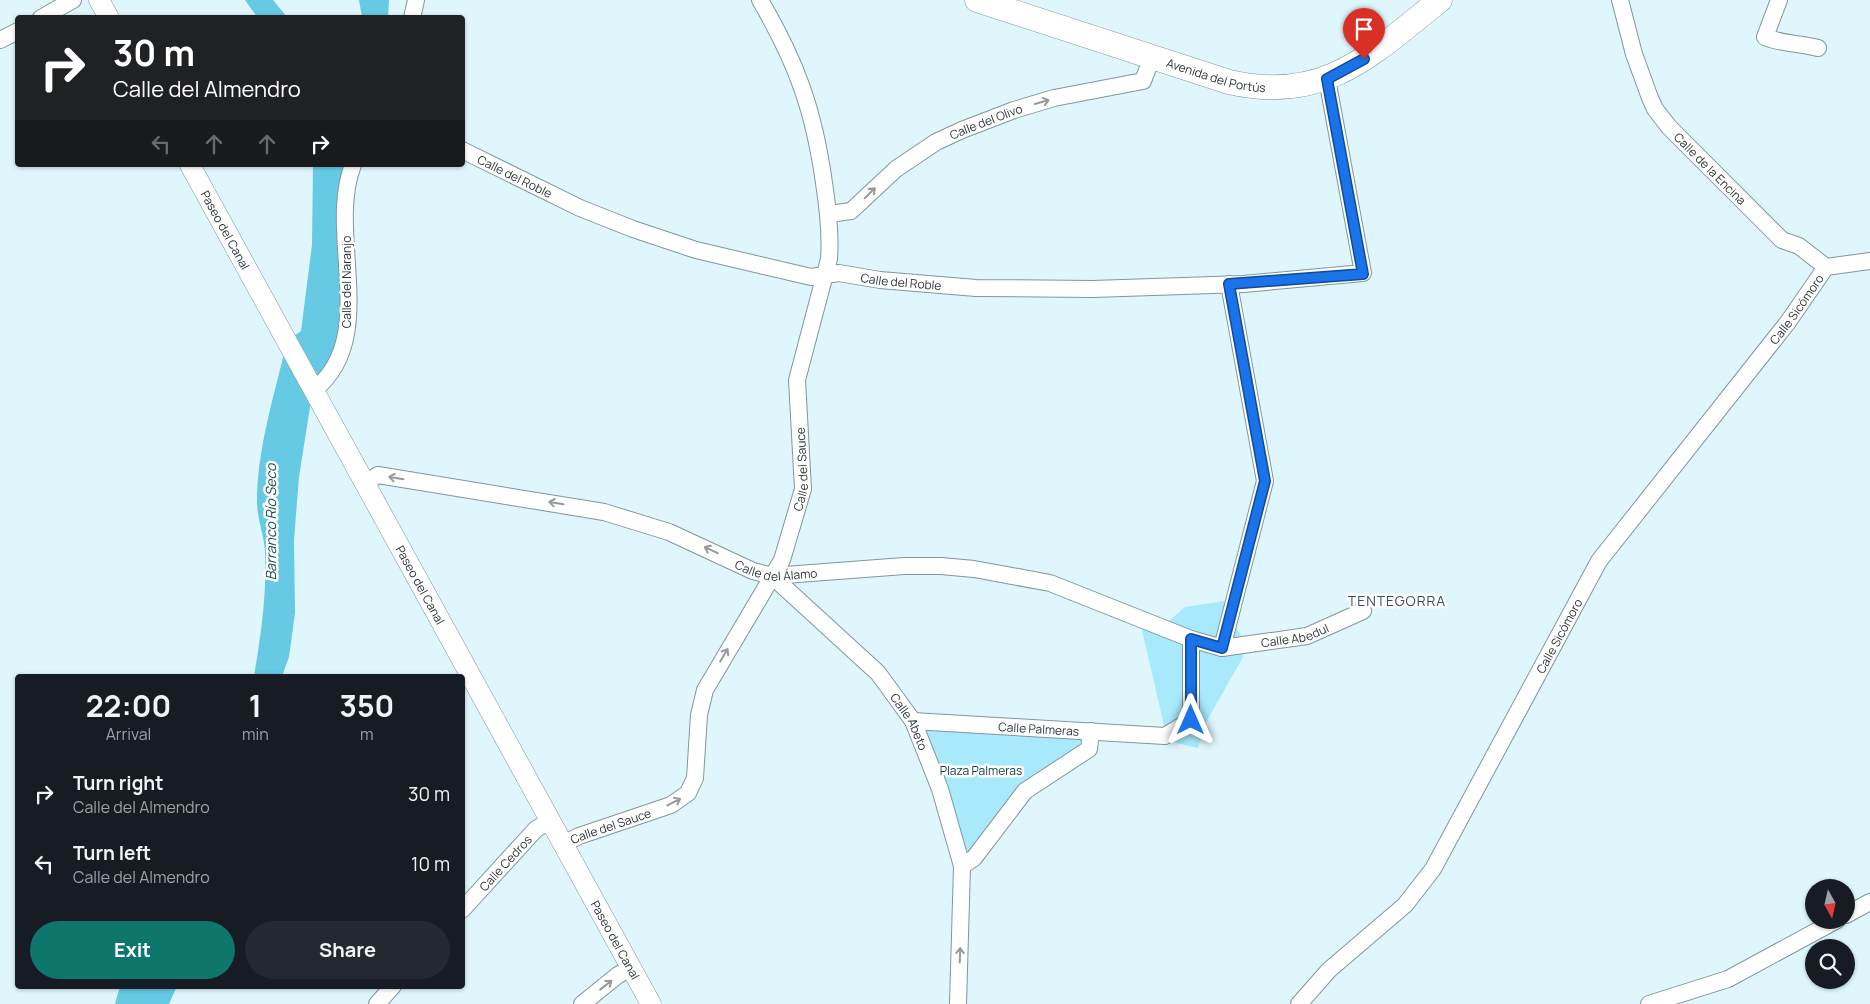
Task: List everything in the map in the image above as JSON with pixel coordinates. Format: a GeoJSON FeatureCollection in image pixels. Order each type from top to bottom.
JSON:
{"type":"FeatureCollection","features":[{"type":"Feature","properties":{"kind":"main road","name":"Avenida del Portús"},"geometry":{"type":"LineString","coordinates":[[977,0],[1229,82],[1256,87],[1295,87],[1327,79],[1364,59],[1408,27],[1440,0]]}},
{"type":"Feature","properties":{"kind":"street"},"geometry":{"type":"LineString","coordinates":[[46,15],[73,0]]}},
{"type":"Feature","properties":{"kind":"street"},"geometry":{"type":"LineString","coordinates":[[100,0],[108,15]]}},
{"type":"Feature","properties":{"kind":"street"},"geometry":{"type":"LineString","coordinates":[[413,15],[416,0]]}},
{"type":"Feature","properties":{"kind":"street","name":"Calle del Sauce"},"geometry":{"type":"LineString","coordinates":[[563,844],[578,836],[671,805],[688,793],[695,778],[700,715],[705,690],[782,560],[803,490],[797,380],[825,276],[831,240],[829,214],[820,152],[803,87],[792,60],[760,0]]}},
{"type":"Feature","properties":{"kind":"street","name":"Calle de la Encina"},"geometry":{"type":"LineString","coordinates":[[1620,0],[1634,54],[1655,109],[1669,127],[1782,240],[1798,246],[1826,267]]}},
{"type":"Feature","properties":{"kind":"street"},"geometry":{"type":"LineString","coordinates":[[1779,0],[1764,37],[1778,42],[1801,43],[1818,48]]}},
{"type":"Feature","properties":{"kind":"street"},"geometry":{"type":"LineString","coordinates":[[0,40],[15,32]]}},
{"type":"Feature","properties":{"kind":"street","name":"Calle del Olivo"},"geometry":{"type":"LineString","coordinates":[[829,214],[851,211],[896,169],[936,142],[1014,110],[1054,98],[1143,81],[1152,57]]}},
{"type":"Feature","properties":{"kind":"street","name":"Calle del Roble"},"geometry":{"type":"LineString","coordinates":[[465,151],[580,208],[633,229],[696,250],[811,277],[840,273],[889,281],[976,288],[1093,289],[1229,284],[1363,274],[1327,79]]}},
{"type":"Feature","properties":{"kind":"street","name":"Paseo del Canal"},"geometry":{"type":"LineString","coordinates":[[191,167],[651,1004]]}},
{"type":"Feature","properties":{"kind":"street","name":"Calle del Naranjo"},"geometry":{"type":"LineString","coordinates":[[314,390],[329,376],[337,364],[346,333],[345,194],[352,167]]}},
{"type":"Feature","properties":{"kind":"street"},"geometry":{"type":"LineString","coordinates":[[1826,267],[1870,261]]}},
{"type":"Feature","properties":{"kind":"street","name":"Calle Sicómoro"},"geometry":{"type":"LineString","coordinates":[[1299,1004],[1329,970],[1405,905],[1433,869],[1599,561],[1788,322],[1826,267]]}},
{"type":"Feature","properties":{"kind":"street"},"geometry":{"type":"LineString","coordinates":[[1222,648],[1265,481],[1229,284]]}},
{"type":"Feature","properties":{"kind":"street","name":"Calle del Álamo"},"geometry":{"type":"LineString","coordinates":[[365,483],[378,475],[604,512],[669,532],[753,571],[772,576],[904,566],[941,566],[1050,583],[1191,639],[1222,648]]}},
{"type":"Feature","properties":{"kind":"street","name":"Calle Abeto"},"geometry":{"type":"LineString","coordinates":[[772,576],[878,673],[912,721],[940,789],[962,866],[958,1004]]}},
{"type":"Feature","properties":{"kind":"street","name":"Calle Abedul"},"geometry":{"type":"LineString","coordinates":[[1222,648],[1308,636],[1363,611]]}},
{"type":"Feature","properties":{"kind":"street","name":"Calle Palmeras"},"geometry":{"type":"LineString","coordinates":[[912,721],[1165,736],[1191,720],[1191,639]]}},
{"type":"Feature","properties":{"kind":"street"},"geometry":{"type":"LineString","coordinates":[[962,866],[974,858],[1025,792],[1089,748],[1091,731]]}},
{"type":"Feature","properties":{"kind":"street","name":"Calle Cedros"},"geometry":{"type":"LineString","coordinates":[[465,907],[536,829],[550,821]]}},
{"type":"Feature","properties":{"kind":"street"},"geometry":{"type":"LineString","coordinates":[[1855,910],[1870,902]]}},
{"type":"Feature","properties":{"kind":"street"},"geometry":{"type":"LineString","coordinates":[[1649,1004],[1728,979],[1820,929]]}},
{"type":"Feature","properties":{"kind":"street"},"geometry":{"type":"LineString","coordinates":[[582,1004],[618,975],[632,968]]}},
{"type":"Feature","properties":{"kind":"street"},"geometry":{"type":"LineString","coordinates":[[377,1004],[390,989]]}},
{"type":"Feature","properties":{"kind":"green space"},"geometry":{"type":"Polygon","coordinates":[[[1224,601],[1235,626],[1245,639],[1243,657],[1205,724],[1198,748],[1176,743],[1164,725],[1141,626],[1168,622],[1185,607],[1224,601]]]}},
{"type":"Feature","properties":{"kind":"green space","name":"Plaza Palmeras"},"geometry":{"type":"Polygon","coordinates":[[[913,721],[1091,731],[1089,749],[1055,769],[962,866],[913,721]]]}},
{"type":"Feature","properties":{"kind":"water"},"geometry":{"type":"Polygon","coordinates":[[[245,0],[273,0],[285,15],[256,15],[245,0]]]}},
{"type":"Feature","properties":{"kind":"water"},"geometry":{"type":"Polygon","coordinates":[[[359,0],[389,0],[388,15],[362,15],[359,0]]]}},
{"type":"Feature","properties":{"kind":"water","name":"Barranco Río Seco"},"geometry":{"type":"Polygon","coordinates":[[[313,167],[351,167],[346,333],[313,388],[299,477],[294,540],[295,613],[289,657],[283,674],[254,674],[261,630],[265,582],[265,551],[257,502],[260,461],[287,341],[301,331],[312,245],[313,167]]]}},
{"type":"Feature","properties":{"kind":"water"},"geometry":{"type":"Polygon","coordinates":[[[119,989],[176,989],[169,1004],[115,1004],[119,989]]]}},
{"type":"Feature","properties":{"kind":"district","name":"TENTEGORRA"},"geometry":{"type":"Point","coordinates":[1397,600]}},
{"type":"Feature","properties":{"kind":"route"},"geometry":{"type":"LineString","coordinates":[[1191,720],[1191,639],[1222,648],[1265,481],[1229,284],[1363,274],[1327,79],[1338,75],[1364,59]]}}]}
